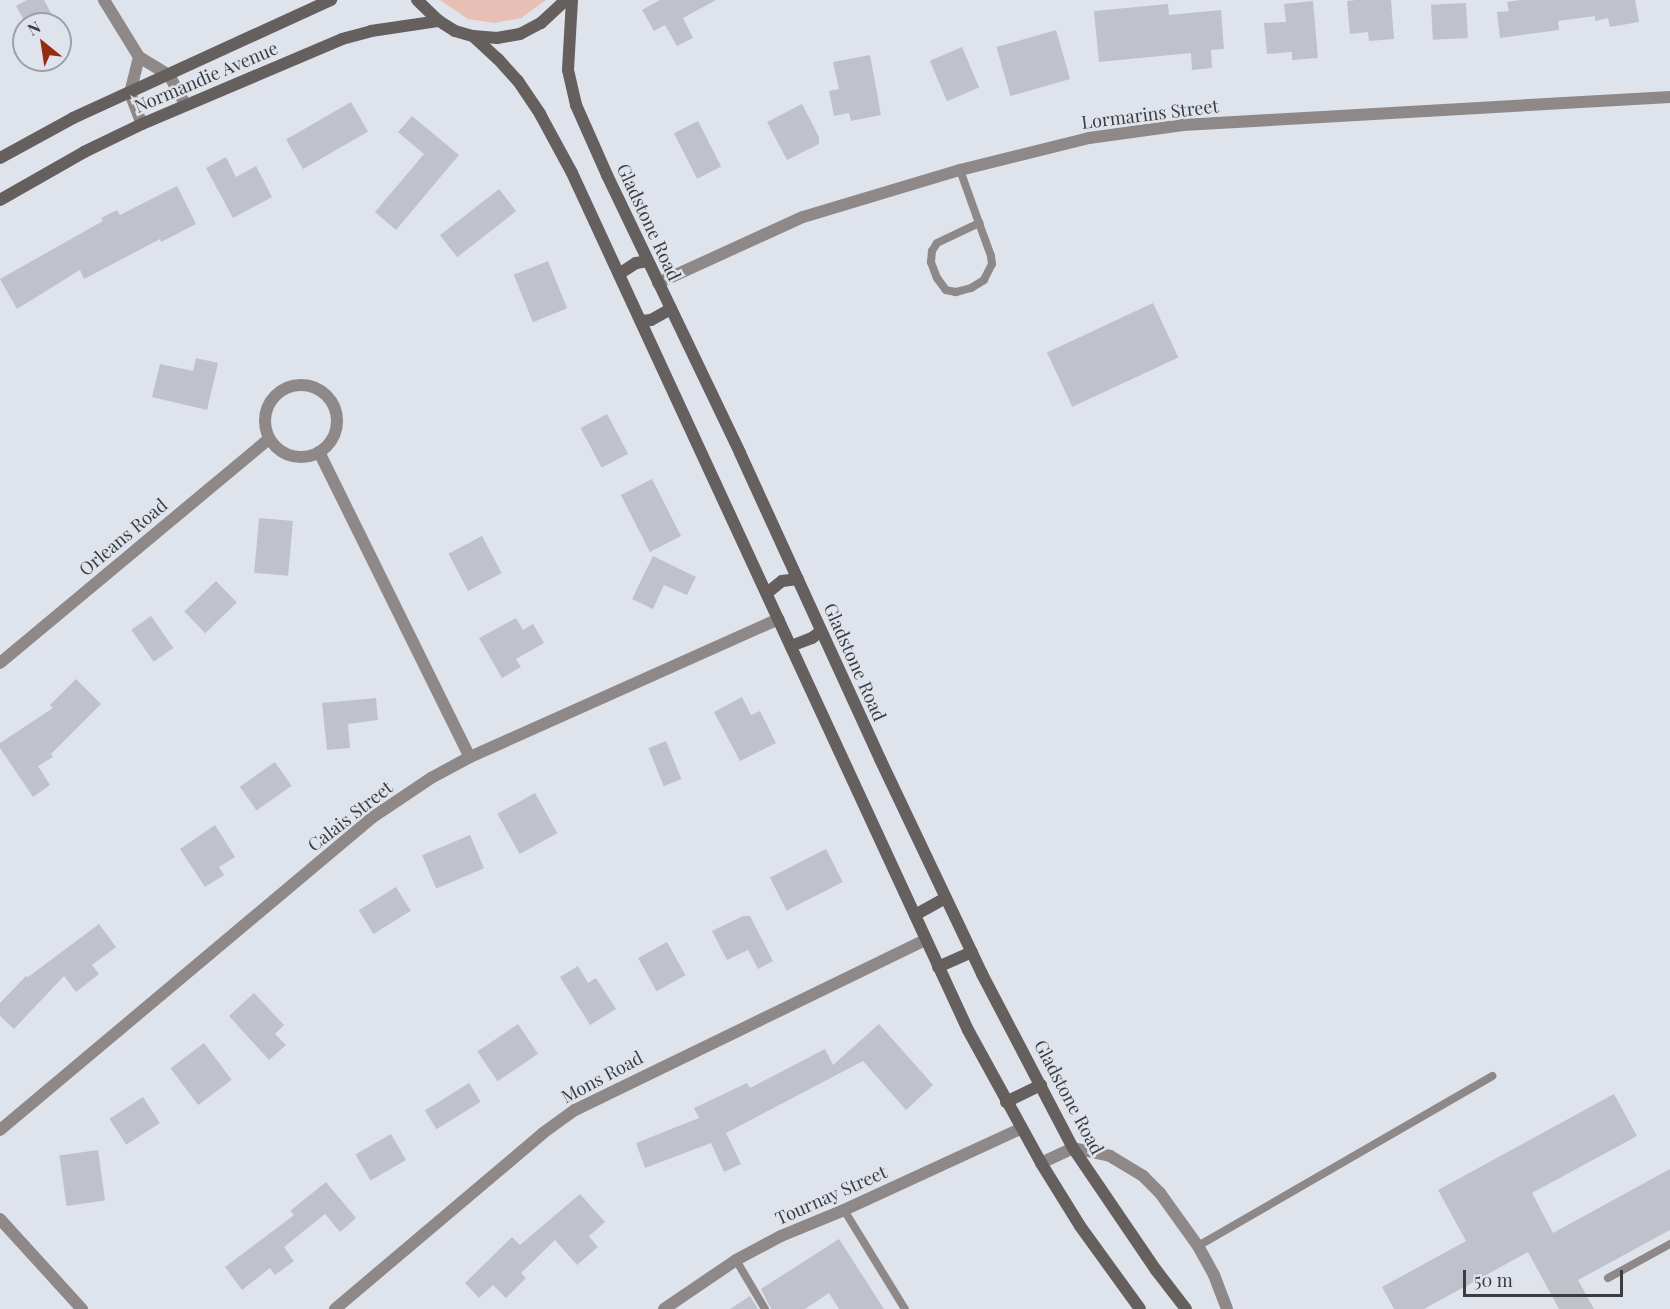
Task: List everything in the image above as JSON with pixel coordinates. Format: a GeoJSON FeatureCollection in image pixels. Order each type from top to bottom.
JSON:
{"type":"FeatureCollection","features":[{"type":"Feature","properties":{"kind":"street"},"geometry":{"type":"LineString","coordinates":[[104,0],[139,57],[169,75],[185,104]]}},
{"type":"Feature","properties":{"kind":"street","name":"Normandie Avenue"},"geometry":{"type":"LineString","coordinates":[[0,158],[73,118],[332,0]]}},
{"type":"Feature","properties":{"kind":"street"},"geometry":{"type":"LineString","coordinates":[[417,0],[439,21],[473,36],[498,58],[540,114],[641,321],[938,968],[1020,1129],[1080,1226],[1140,1309]]}},
{"type":"Feature","properties":{"kind":"street"},"geometry":{"type":"LineString","coordinates":[[473,36],[497,38],[520,34],[541,23],[566,0]]}},
{"type":"Feature","properties":{"kind":"street","name":"Gladstone Road"},"geometry":{"type":"LineString","coordinates":[[572,0],[568,70],[576,105],[946,898],[1073,1148],[1150,1261],[1186,1309]]}},
{"type":"Feature","properties":{"kind":"street","name":"Normandie Avenue"},"geometry":{"type":"LineString","coordinates":[[0,200],[84,152],[142,124],[342,39],[371,31],[439,21]]}},
{"type":"Feature","properties":{"kind":"street"},"geometry":{"type":"LineString","coordinates":[[139,57],[130,93],[142,124]]}},
{"type":"Feature","properties":{"kind":"street","name":"Lormarins Street"},"geometry":{"type":"LineString","coordinates":[[658,283],[803,217],[960,170],[1089,138],[1183,126],[1670,97]]}},
{"type":"Feature","properties":{"kind":"street"},"geometry":{"type":"LineString","coordinates":[[619,274],[636,262],[648,261]]}},
{"type":"Feature","properties":{"kind":"street"},"geometry":{"type":"LineString","coordinates":[[641,321],[671,309]]}},
{"type":"Feature","properties":{"kind":"street"},"geometry":{"type":"LineString","coordinates":[[290,386],[311,386],[328,397],[337,416],[334,437],[319,452],[308,456],[286,454],[269,439],[265,418],[272,399],[290,386]]}},
{"type":"Feature","properties":{"kind":"street","name":"Orleans Road"},"geometry":{"type":"LineString","coordinates":[[0,663],[269,439]]}},
{"type":"Feature","properties":{"kind":"street"},"geometry":{"type":"LineString","coordinates":[[319,452],[470,757]]}},
{"type":"Feature","properties":{"kind":"street"},"geometry":{"type":"LineString","coordinates":[[767,593],[782,581],[798,579]]}},
{"type":"Feature","properties":{"kind":"street","name":"Calais Street"},"geometry":{"type":"LineString","coordinates":[[0,1130],[373,817],[431,778],[470,757],[779,619]]}},
{"type":"Feature","properties":{"kind":"street"},"geometry":{"type":"LineString","coordinates":[[791,646],[812,638],[821,631]]}},
{"type":"Feature","properties":{"kind":"street"},"geometry":{"type":"LineString","coordinates":[[915,915],[946,898]]}},
{"type":"Feature","properties":{"kind":"street","name":"Mons Road"},"geometry":{"type":"LineString","coordinates":[[335,1309],[543,1133],[575,1110],[925,940]]}},
{"type":"Feature","properties":{"kind":"street"},"geometry":{"type":"LineString","coordinates":[[938,968],[972,952]]}},
{"type":"Feature","properties":{"kind":"street"},"geometry":{"type":"LineString","coordinates":[[1006,1102],[1041,1085]]}},
{"type":"Feature","properties":{"kind":"street","name":"Tournay Street"},"geometry":{"type":"LineString","coordinates":[[664,1309],[736,1260],[781,1236],[844,1210],[1020,1129]]}},
{"type":"Feature","properties":{"kind":"street"},"geometry":{"type":"LineString","coordinates":[[1041,1163],[1073,1148],[1110,1156],[1143,1176],[1160,1193],[1198,1246],[1214,1275],[1227,1309]]}},
{"type":"Feature","properties":{"kind":"street"},"geometry":{"type":"LineString","coordinates":[[0,1220],[82,1309]]}},
{"type":"Feature","properties":{"kind":"lane"},"geometry":{"type":"LineString","coordinates":[[960,170],[980,223],[991,256],[990,272],[970,288],[956,292],[946,290],[937,278],[931,262],[932,251],[937,243],[980,223]]}},
{"type":"Feature","properties":{"kind":"lane"},"geometry":{"type":"LineString","coordinates":[[1198,1246],[1491,1076]]}},
{"type":"Feature","properties":{"kind":"lane"},"geometry":{"type":"LineString","coordinates":[[844,1210],[905,1309]]}},
{"type":"Feature","properties":{"kind":"lane"},"geometry":{"type":"LineString","coordinates":[[1608,1278],[1670,1245]]}},
{"type":"Feature","properties":{"kind":"lane"},"geometry":{"type":"LineString","coordinates":[[736,1260],[765,1309]]}},
{"type":"Feature","properties":{"kind":"shaded area"},"geometry":{"type":"Polygon","coordinates":[[[440,0],[546,0],[521,18],[494,23],[468,19],[440,0]]]}},
{"type":"Feature","properties":{"kind":"building"},"geometry":{"type":"Polygon","coordinates":[[[27,0],[44,0],[50,12],[19,12],[16,6],[27,0]]]}},
{"type":"Feature","properties":{"kind":"building"},"geometry":{"type":"Polygon","coordinates":[[[660,0],[716,0],[683,18],[693,38],[677,46],[665,25],[654,31],[642,10],[660,0]]]}},
{"type":"Feature","properties":{"kind":"building"},"geometry":{"type":"Polygon","coordinates":[[[1391,0],[1394,39],[1369,41],[1368,32],[1350,34],[1347,1],[1391,0]]]}},
{"type":"Feature","properties":{"kind":"building"},"geometry":{"type":"Polygon","coordinates":[[[1635,0],[1639,22],[1610,27],[1608,18],[1595,21],[1595,16],[1558,21],[1559,30],[1500,38],[1497,12],[1509,11],[1507,2],[1635,0]]]}},
{"type":"Feature","properties":{"kind":"building"},"geometry":{"type":"Polygon","coordinates":[[[1313,1],[1318,58],[1292,60],[1292,52],[1267,54],[1264,23],[1286,22],[1284,4],[1313,1]]]}},
{"type":"Feature","properties":{"kind":"building"},"geometry":{"type":"Polygon","coordinates":[[[1466,3],[1468,38],[1433,40],[1431,5],[1466,3]]]}},
{"type":"Feature","properties":{"kind":"building"},"geometry":{"type":"Polygon","coordinates":[[[1168,4],[1169,15],[1221,10],[1224,49],[1211,50],[1212,68],[1192,70],[1191,53],[1099,62],[1094,11],[1168,4]]]}},
{"type":"Feature","properties":{"kind":"building"},"geometry":{"type":"Polygon","coordinates":[[[1056,30],[1070,79],[1010,96],[996,47],[1056,30]]]}},
{"type":"Feature","properties":{"kind":"building"},"geometry":{"type":"Polygon","coordinates":[[[962,47],[979,88],[947,101],[930,61],[962,47]]]}},
{"type":"Feature","properties":{"kind":"building"},"geometry":{"type":"Polygon","coordinates":[[[870,55],[881,115],[851,121],[849,113],[834,116],[829,91],[839,89],[833,62],[870,55]]]}},
{"type":"Feature","properties":{"kind":"building"},"geometry":{"type":"Polygon","coordinates":[[[351,102],[368,131],[303,169],[286,140],[351,102]]]}},
{"type":"Feature","properties":{"kind":"building"},"geometry":{"type":"Polygon","coordinates":[[[802,104],[819,137],[819,144],[787,160],[767,122],[802,104]]]}},
{"type":"Feature","properties":{"kind":"building"},"geometry":{"type":"Polygon","coordinates":[[[412,116],[459,155],[396,230],[375,212],[424,154],[398,132],[412,116]]]}},
{"type":"Feature","properties":{"kind":"building"},"geometry":{"type":"Polygon","coordinates":[[[698,121],[721,166],[697,179],[674,133],[698,121]]]}},
{"type":"Feature","properties":{"kind":"building"},"geometry":{"type":"Polygon","coordinates":[[[226,157],[236,177],[256,166],[272,197],[233,218],[206,168],[226,157]]]}},
{"type":"Feature","properties":{"kind":"building"},"geometry":{"type":"Polygon","coordinates":[[[177,186],[196,224],[161,242],[160,239],[84,279],[80,270],[17,309],[0,279],[103,221],[101,218],[117,210],[120,215],[177,186]]]}},
{"type":"Feature","properties":{"kind":"building"},"geometry":{"type":"Polygon","coordinates":[[[499,189],[516,211],[457,257],[440,235],[499,189]]]}},
{"type":"Feature","properties":{"kind":"building"},"geometry":{"type":"Polygon","coordinates":[[[548,261],[567,308],[533,322],[514,275],[548,261]]]}},
{"type":"Feature","properties":{"kind":"building"},"geometry":{"type":"Polygon","coordinates":[[[1153,303],[1178,357],[1072,407],[1047,352],[1153,303]]]}},
{"type":"Feature","properties":{"kind":"building"},"geometry":{"type":"Polygon","coordinates":[[[196,358],[218,363],[207,410],[152,397],[160,364],[193,371],[196,358]]]}},
{"type":"Feature","properties":{"kind":"building"},"geometry":{"type":"Polygon","coordinates":[[[607,414],[628,454],[602,468],[581,428],[607,414]]]}},
{"type":"Feature","properties":{"kind":"building"},"geometry":{"type":"Polygon","coordinates":[[[652,479],[681,536],[650,552],[621,495],[652,479]]]}},
{"type":"Feature","properties":{"kind":"building"},"geometry":{"type":"Polygon","coordinates":[[[259,518],[293,521],[288,576],[254,573],[259,518]]]}},
{"type":"Feature","properties":{"kind":"building"},"geometry":{"type":"Polygon","coordinates":[[[482,536],[502,573],[468,591],[448,554],[482,536]]]}},
{"type":"Feature","properties":{"kind":"building"},"geometry":{"type":"Polygon","coordinates":[[[653,556],[696,577],[687,595],[664,585],[653,609],[632,599],[653,556]]]}},
{"type":"Feature","properties":{"kind":"building"},"geometry":{"type":"Polygon","coordinates":[[[216,581],[237,603],[205,633],[184,612],[216,581]]]}},
{"type":"Feature","properties":{"kind":"building"},"geometry":{"type":"Polygon","coordinates":[[[151,616],[173,648],[154,662],[131,630],[151,616]]]}},
{"type":"Feature","properties":{"kind":"building"},"geometry":{"type":"Polygon","coordinates":[[[516,618],[523,630],[533,624],[544,643],[516,659],[521,667],[502,678],[479,638],[516,618]]]}},
{"type":"Feature","properties":{"kind":"building"},"geometry":{"type":"Polygon","coordinates":[[[76,679],[101,704],[51,754],[53,757],[38,766],[50,785],[33,797],[0,748],[0,743],[53,708],[50,705],[76,679]]]}},
{"type":"Feature","properties":{"kind":"building"},"geometry":{"type":"Polygon","coordinates":[[[742,697],[751,715],[760,711],[776,743],[740,761],[714,712],[742,697]]]}},
{"type":"Feature","properties":{"kind":"building"},"geometry":{"type":"Polygon","coordinates":[[[376,698],[378,720],[348,724],[350,748],[327,750],[322,703],[376,698]]]}},
{"type":"Feature","properties":{"kind":"building"},"geometry":{"type":"Polygon","coordinates":[[[666,741],[681,779],[664,786],[648,748],[666,741]]]}},
{"type":"Feature","properties":{"kind":"building"},"geometry":{"type":"Polygon","coordinates":[[[275,762],[292,786],[256,810],[240,787],[275,762]]]}},
{"type":"Feature","properties":{"kind":"building"},"geometry":{"type":"Polygon","coordinates":[[[535,793],[557,833],[520,854],[497,814],[535,793]]]}},
{"type":"Feature","properties":{"kind":"building"},"geometry":{"type":"Polygon","coordinates":[[[215,825],[235,857],[219,867],[224,875],[205,887],[180,849],[215,825]]]}},
{"type":"Feature","properties":{"kind":"building"},"geometry":{"type":"Polygon","coordinates":[[[470,835],[484,868],[436,888],[422,855],[470,835]]]}},
{"type":"Feature","properties":{"kind":"building"},"geometry":{"type":"Polygon","coordinates":[[[826,849],[843,882],[787,911],[770,878],[826,849]]]}},
{"type":"Feature","properties":{"kind":"building"},"geometry":{"type":"Polygon","coordinates":[[[396,887],[411,911],[374,934],[359,910],[396,887]]]}},
{"type":"Feature","properties":{"kind":"building"},"geometry":{"type":"Polygon","coordinates":[[[743,916],[750,916],[773,961],[758,969],[748,950],[727,960],[712,931],[743,916]]]}},
{"type":"Feature","properties":{"kind":"building"},"geometry":{"type":"Polygon","coordinates":[[[99,924],[116,947],[92,965],[99,974],[76,992],[64,976],[14,1029],[0,1016],[0,1003],[26,976],[28,977],[99,924]]]}},
{"type":"Feature","properties":{"kind":"building"},"geometry":{"type":"Polygon","coordinates":[[[667,942],[685,975],[657,991],[638,958],[667,942]]]}},
{"type":"Feature","properties":{"kind":"building"},"geometry":{"type":"Polygon","coordinates":[[[578,966],[588,983],[596,978],[616,1009],[590,1025],[560,977],[578,966]]]}},
{"type":"Feature","properties":{"kind":"building"},"geometry":{"type":"Polygon","coordinates":[[[254,993],[284,1025],[275,1034],[286,1045],[269,1060],[229,1016],[254,993]]]}},
{"type":"Feature","properties":{"kind":"building"},"geometry":{"type":"Polygon","coordinates":[[[518,1024],[538,1054],[498,1081],[477,1051],[518,1024]]]}},
{"type":"Feature","properties":{"kind":"building"},"geometry":{"type":"Polygon","coordinates":[[[879,1024],[933,1085],[906,1110],[863,1061],[726,1133],[741,1164],[724,1172],[711,1143],[645,1168],[636,1143],[699,1118],[694,1108],[747,1083],[750,1088],[825,1049],[833,1065],[879,1024]]]}},
{"type":"Feature","properties":{"kind":"building"},"geometry":{"type":"Polygon","coordinates":[[[204,1043],[232,1080],[198,1105],[170,1068],[204,1043]]]}},
{"type":"Feature","properties":{"kind":"building"},"geometry":{"type":"Polygon","coordinates":[[[469,1083],[481,1102],[437,1129],[425,1111],[469,1083]]]}},
{"type":"Feature","properties":{"kind":"building"},"geometry":{"type":"Polygon","coordinates":[[[1614,1094],[1637,1136],[1532,1193],[1553,1233],[1670,1169],[1670,1230],[1578,1280],[1594,1309],[1559,1309],[1528,1252],[1424,1309],[1394,1309],[1382,1287],[1466,1241],[1438,1190],[1614,1094]]]}},
{"type":"Feature","properties":{"kind":"building"},"geometry":{"type":"Polygon","coordinates":[[[143,1097],[160,1123],[126,1145],[109,1119],[143,1097]]]}},
{"type":"Feature","properties":{"kind":"building"},"geometry":{"type":"Polygon","coordinates":[[[391,1134],[406,1160],[370,1180],[355,1154],[391,1134]]]}},
{"type":"Feature","properties":{"kind":"building"},"geometry":{"type":"Polygon","coordinates":[[[98,1150],[105,1201],[66,1206],[59,1155],[98,1150]]]}},
{"type":"Feature","properties":{"kind":"building"},"geometry":{"type":"Polygon","coordinates":[[[326,1182],[356,1218],[340,1232],[325,1214],[284,1247],[294,1261],[275,1275],[270,1268],[242,1290],[225,1267],[294,1215],[290,1211],[326,1182]]]}},
{"type":"Feature","properties":{"kind":"building"},"geometry":{"type":"Polygon","coordinates":[[[580,1194],[605,1222],[589,1236],[598,1247],[577,1265],[555,1240],[521,1273],[526,1278],[506,1298],[493,1285],[479,1298],[465,1283],[512,1237],[520,1245],[580,1194]]]}},
{"type":"Feature","properties":{"kind":"building"},"geometry":{"type":"Polygon","coordinates":[[[839,1239],[884,1309],[839,1309],[829,1293],[805,1309],[771,1309],[761,1289],[839,1239]]]}},
{"type":"Feature","properties":{"kind":"building"},"geometry":{"type":"Polygon","coordinates":[[[750,1296],[758,1309],[730,1309],[750,1296]]]}}]}
